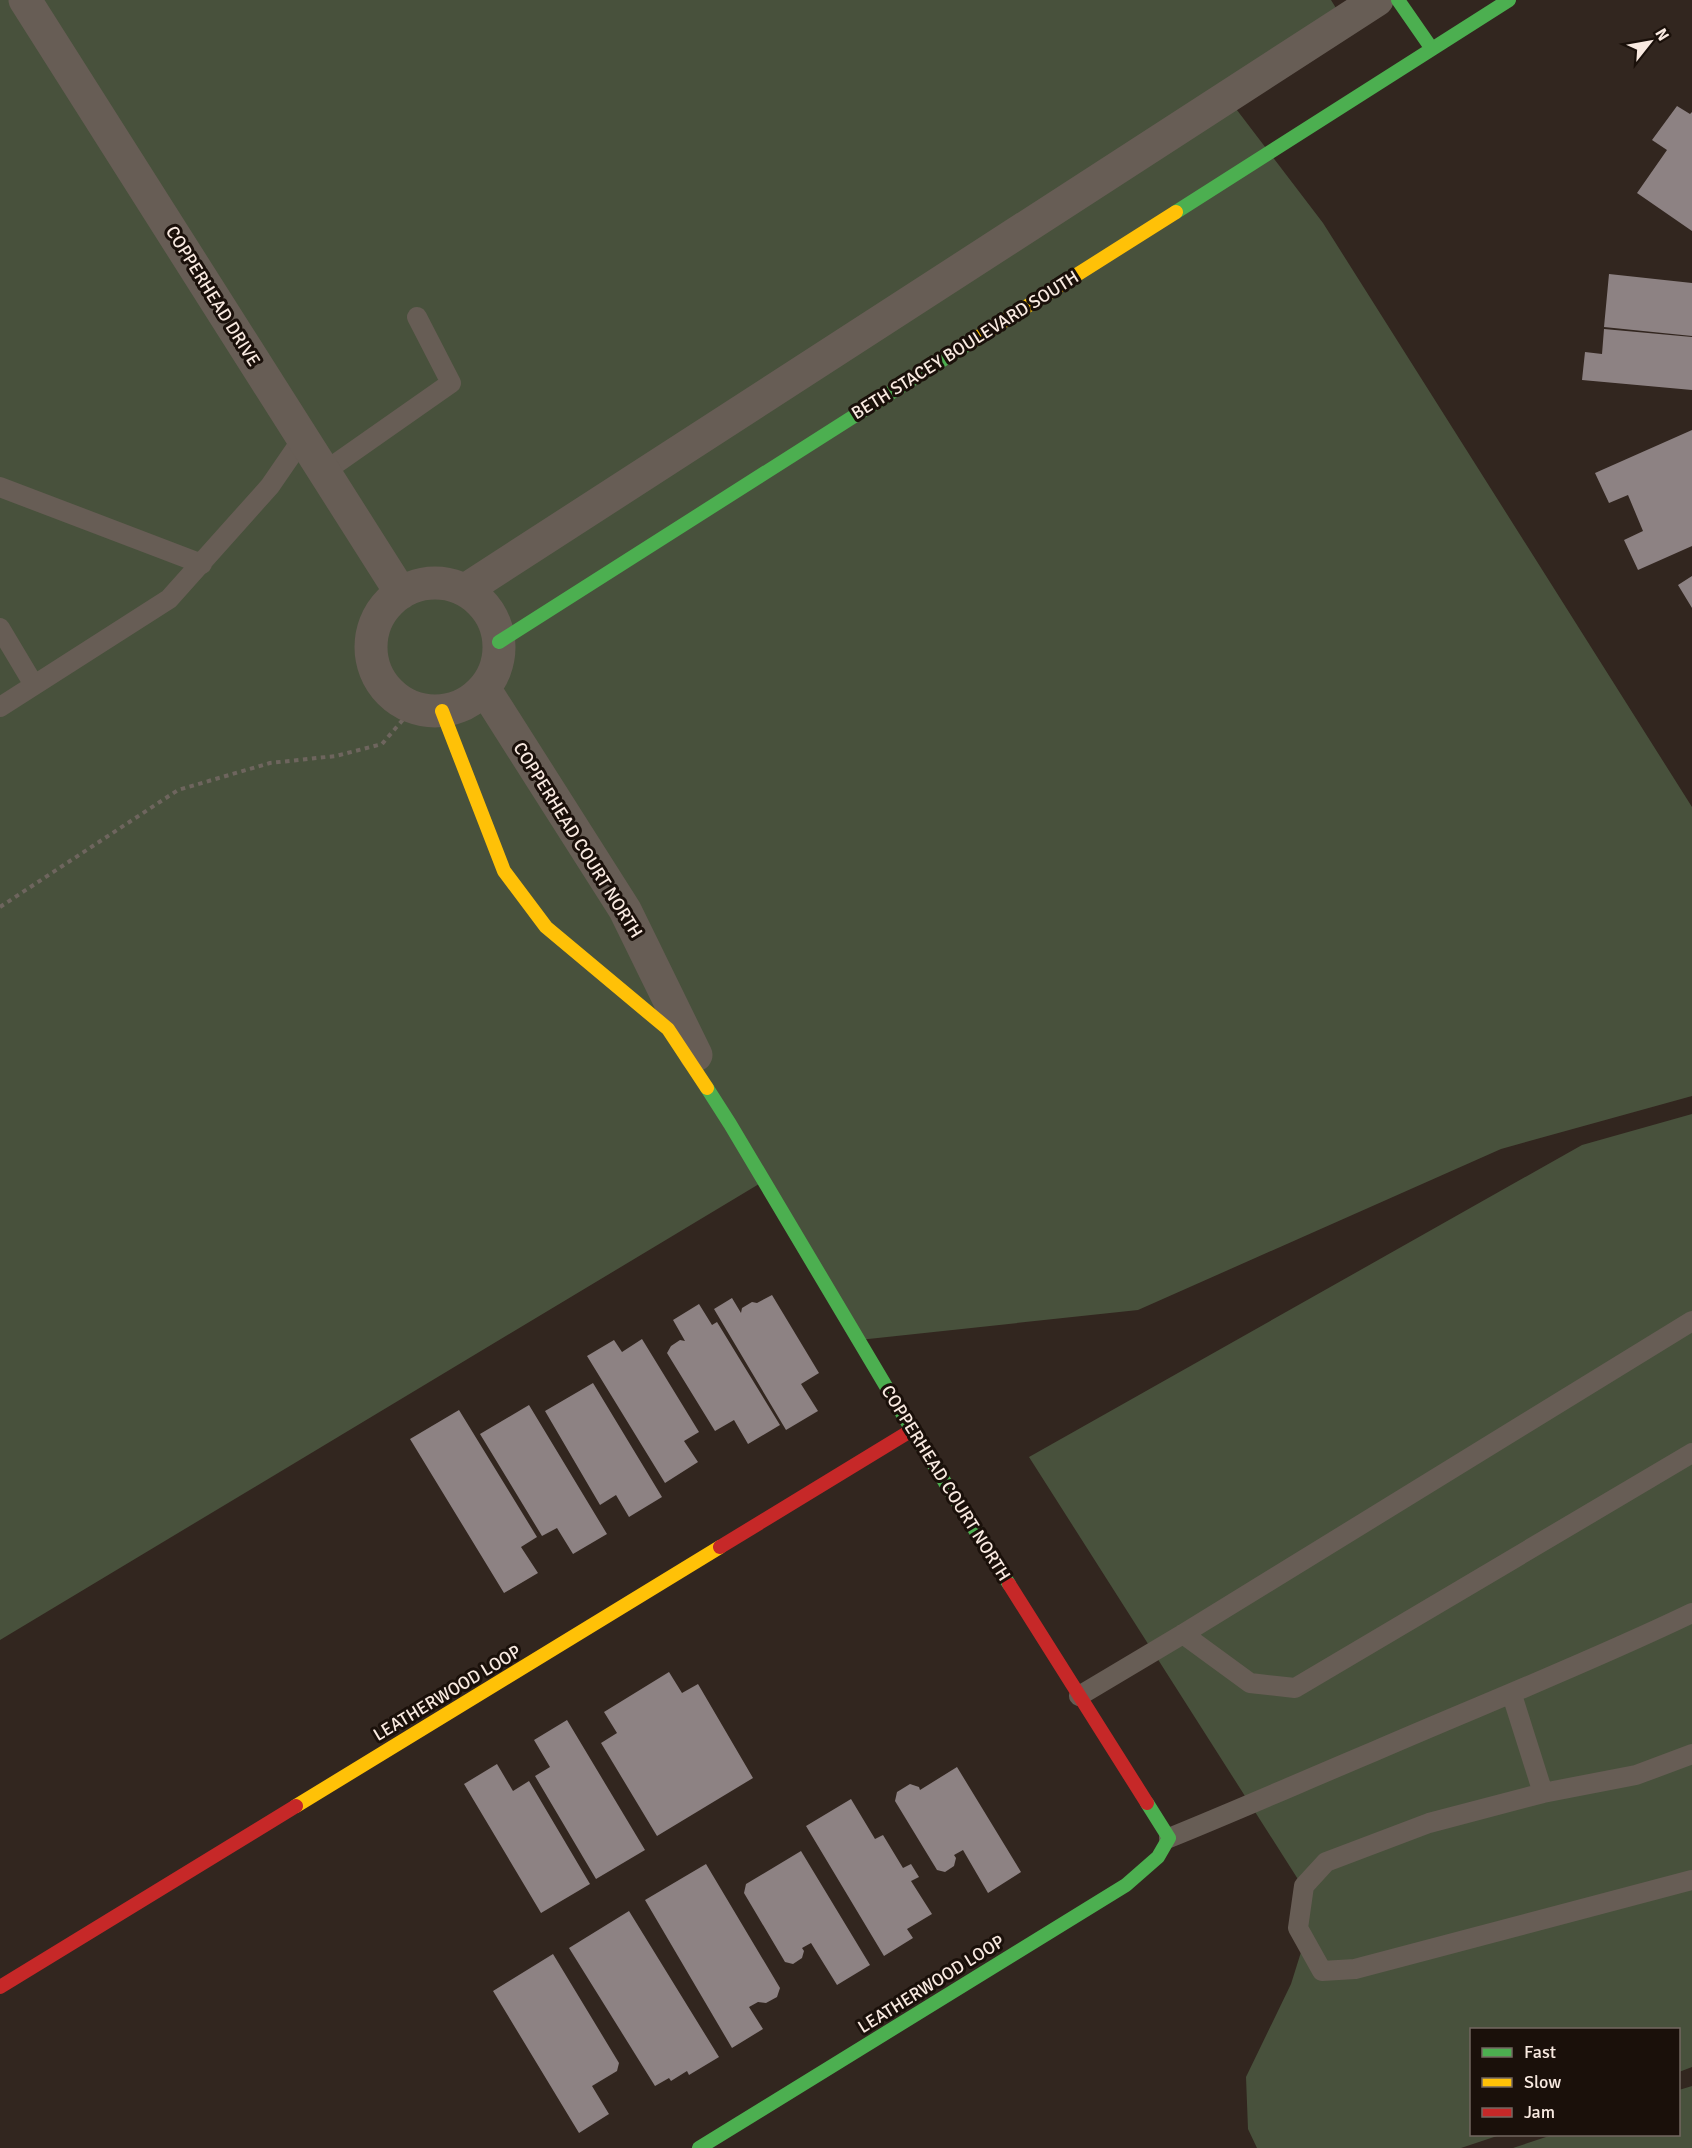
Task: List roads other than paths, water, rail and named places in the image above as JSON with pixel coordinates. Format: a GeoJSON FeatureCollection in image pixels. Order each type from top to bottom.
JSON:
{"type":"FeatureCollection","features":[{"type":"Feature","properties":{"kind":"street","name":"COPPERHEAD DRIVE"},"geometry":{"type":"LineString","coordinates":[[25,0],[401,592]]}},
{"type":"Feature","properties":{"kind":"street"},"geometry":{"type":"LineString","coordinates":[[465,590],[1377,0]]}},
{"type":"Feature","properties":{"kind":"street"},"geometry":{"type":"LineString","coordinates":[[1398,0],[1432,49]]}},
{"type":"Feature","properties":{"kind":"street","name":"BETH STACEY BOULEVARD SOUTH"},"geometry":{"type":"LineString","coordinates":[[498,642],[1509,0]]}},
{"type":"Feature","properties":{"kind":"street"},"geometry":{"type":"LineString","coordinates":[[449,584],[465,590],[489,612],[496,626],[498,658],[493,674],[484,688],[472,699],[458,707],[428,709],[396,697],[382,683],[373,664],[371,644],[375,623],[380,615],[401,592],[416,585],[449,584]]}},
{"type":"Feature","properties":{"kind":"street","name":"COPPERHEAD COURT NORTH"},"geometry":{"type":"LineString","coordinates":[[484,688],[625,910],[730,1124]]}},
{"type":"Feature","properties":{"kind":"street","name":"COPPERHEAD COURT NORTH"},"geometry":{"type":"LineString","coordinates":[[428,709],[504,871],[546,927],[668,1029],[730,1124],[912,1430],[1169,1838]]}},
{"type":"Feature","properties":{"kind":"street","name":"LEATHERWOOD LOOP"},"geometry":{"type":"LineString","coordinates":[[0,1987],[912,1430]]}},
{"type":"Feature","properties":{"kind":"street","name":"LEATHERWOOD LOOP"},"geometry":{"type":"LineString","coordinates":[[699,2148],[1126,1885],[1158,1857],[1169,1838]]}},
{"type":"Feature","properties":{"kind":"lane"},"geometry":{"type":"LineString","coordinates":[[324,472],[451,383],[417,317]]}},
{"type":"Feature","properties":{"kind":"lane"},"geometry":{"type":"LineString","coordinates":[[0,707],[169,599],[270,486],[303,438]]}},
{"type":"Feature","properties":{"kind":"lane"},"geometry":{"type":"LineString","coordinates":[[0,487],[202,564]]}},
{"type":"Feature","properties":{"kind":"lane"},"geometry":{"type":"LineString","coordinates":[[0,628],[34,685]]}},
{"type":"Feature","properties":{"kind":"lane"},"geometry":{"type":"LineString","coordinates":[[1079,1695],[1183,1634],[1692,1321]]}},
{"type":"Feature","properties":{"kind":"lane"},"geometry":{"type":"LineString","coordinates":[[1183,1634],[1250,1683],[1295,1688],[1692,1453]]}},
{"type":"Feature","properties":{"kind":"lane"},"geometry":{"type":"LineString","coordinates":[[1169,1838],[1247,1807],[1375,1750],[1512,1695],[1692,1613]]}},
{"type":"Feature","properties":{"kind":"lane"},"geometry":{"type":"LineString","coordinates":[[1512,1695],[1543,1793]]}},
{"type":"Feature","properties":{"kind":"lane"},"geometry":{"type":"LineString","coordinates":[[1692,1754],[1636,1775],[1543,1793],[1429,1823],[1326,1862],[1304,1886],[1298,1928],[1322,1971],[1355,1969],[1692,1880]]}}]}
